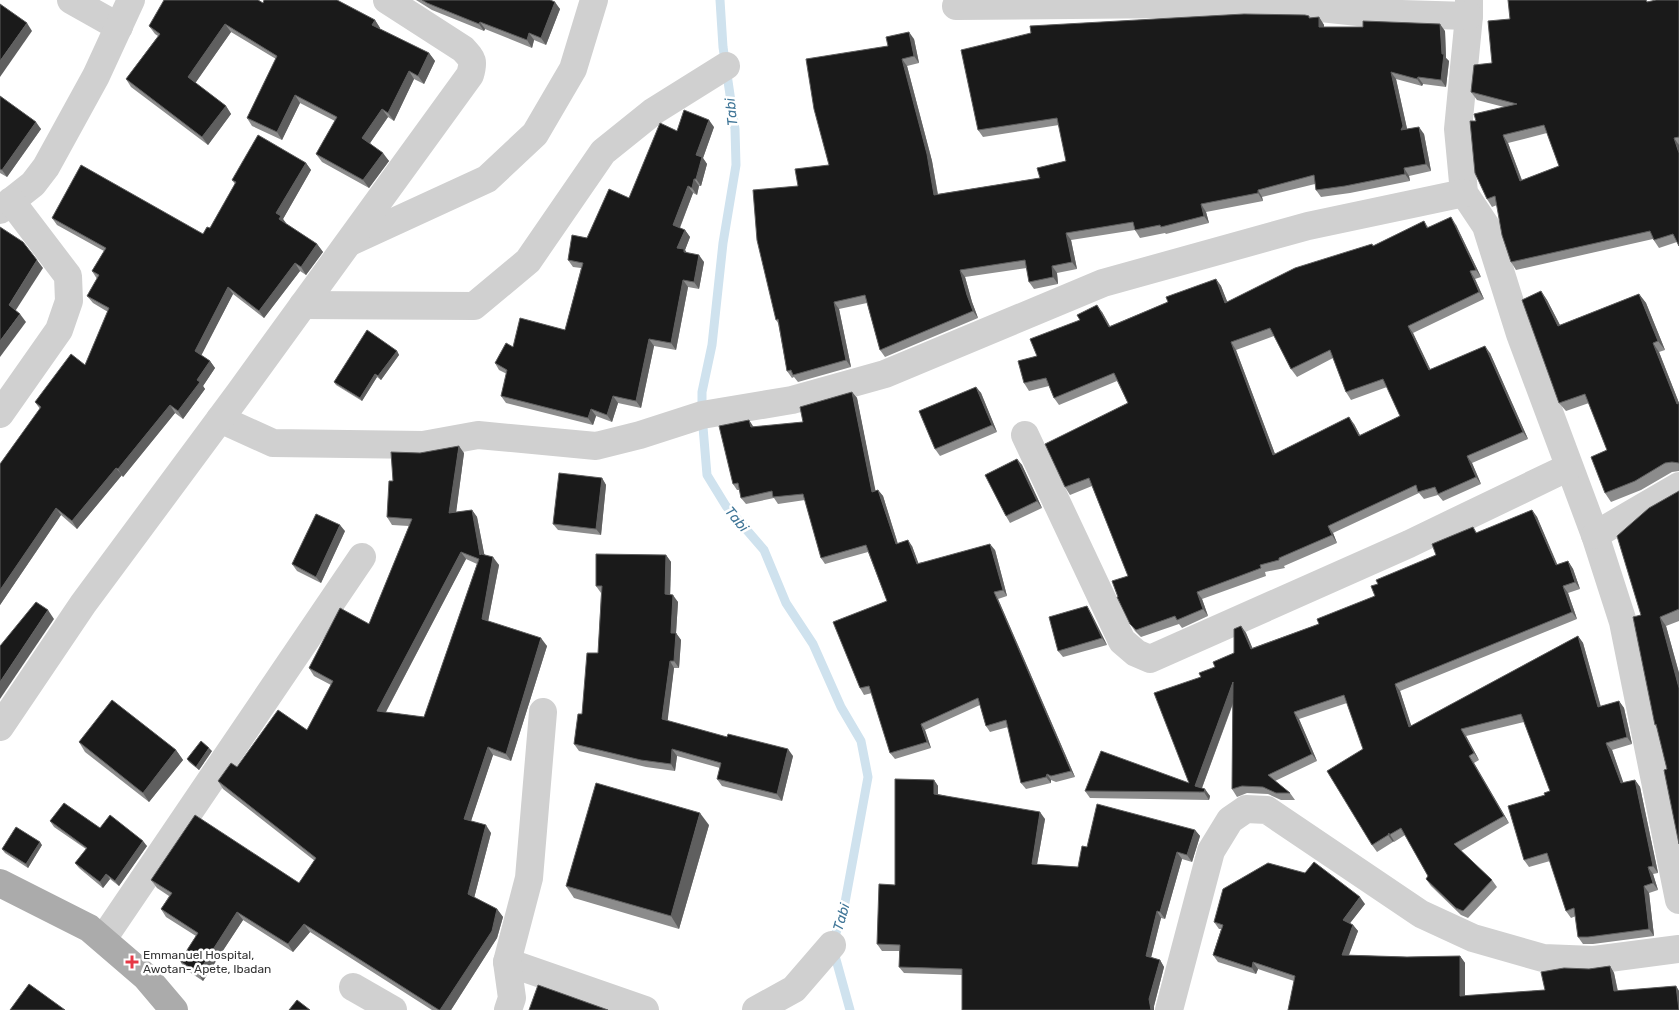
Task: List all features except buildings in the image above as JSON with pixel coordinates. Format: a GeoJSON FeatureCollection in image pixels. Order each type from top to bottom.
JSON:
{"type":"FeatureCollection","features":[{"type":"Feature","properties":{"kind":"main road"},"geometry":{"type":"LineString","coordinates":[[0,882],[90,928],[146,977],[174,1010]]}},
{"type":"Feature","properties":{"kind":"street"},"geometry":{"type":"LineString","coordinates":[[71,0],[119,27]]}},
{"type":"Feature","properties":{"kind":"street"},"geometry":{"type":"LineString","coordinates":[[0,414],[59,330],[69,301],[68,276],[6,205],[33,184],[46,167],[96,76],[131,0]]}},
{"type":"Feature","properties":{"kind":"street"},"geometry":{"type":"LineString","coordinates":[[0,727],[83,604],[220,420],[470,75],[473,64],[471,58],[463,49],[387,0]]}},
{"type":"Feature","properties":{"kind":"street"},"geometry":{"type":"LineString","coordinates":[[349,242],[487,179],[535,134],[573,69],[594,0]]}},
{"type":"Feature","properties":{"kind":"street"},"geometry":{"type":"LineString","coordinates":[[956,6],[1179,4],[1311,7],[1368,13],[1469,8],[1458,129],[1464,193],[1486,226],[1520,334],[1595,536],[1623,622],[1679,900]]}},
{"type":"Feature","properties":{"kind":"street"},"geometry":{"type":"LineString","coordinates":[[303,306],[474,306],[528,262],[603,152],[654,111],[726,66]]}},
{"type":"Feature","properties":{"kind":"street"},"geometry":{"type":"LineString","coordinates":[[220,420],[273,443],[423,446],[478,435],[596,446],[640,435],[702,415],[792,400],[885,374],[1103,283],[1308,226],[1464,193]]}},
{"type":"Feature","properties":{"kind":"street"},"geometry":{"type":"LineString","coordinates":[[1025,435],[1122,641],[1136,653],[1150,658],[1409,544],[1568,467]]}},
{"type":"Feature","properties":{"kind":"street"},"geometry":{"type":"LineString","coordinates":[[1595,536],[1679,486]]}},
{"type":"Feature","properties":{"kind":"street"},"geometry":{"type":"LineString","coordinates":[[103,939],[362,556]]}},
{"type":"Feature","properties":{"kind":"street"},"geometry":{"type":"LineString","coordinates":[[508,1010],[512,998],[507,962],[529,878],[543,712]]}},
{"type":"Feature","properties":{"kind":"street"},"geometry":{"type":"LineString","coordinates":[[1169,1010],[1211,851],[1230,820],[1246,809],[1268,810],[1420,914],[1473,938],[1542,958],[1594,960],[1679,949]]}},
{"type":"Feature","properties":{"kind":"street"},"geometry":{"type":"LineString","coordinates":[[756,1010],[794,989],[832,945]]}},
{"type":"Feature","properties":{"kind":"street"},"geometry":{"type":"LineString","coordinates":[[507,962],[645,1010]]}},
{"type":"Feature","properties":{"kind":"street"},"geometry":{"type":"LineString","coordinates":[[353,987],[393,1010]]}},
{"type":"Feature","properties":{"kind":"waterway","name":"Tabi"},"geometry":{"type":"LineString","coordinates":[[720,0],[723,47],[735,129],[736,165],[723,243],[712,345],[702,392],[707,475],[726,506],[764,550],[786,603],[813,644],[841,707],[861,741],[868,777],[844,908],[832,945],[850,1010]]}},
{"type":"Feature","properties":{"kind":"place","name":"Emmanuel Hospital, Awotan- Apete, Ibadan"},"geometry":{"type":"Point","coordinates":[132,962]}}]}
